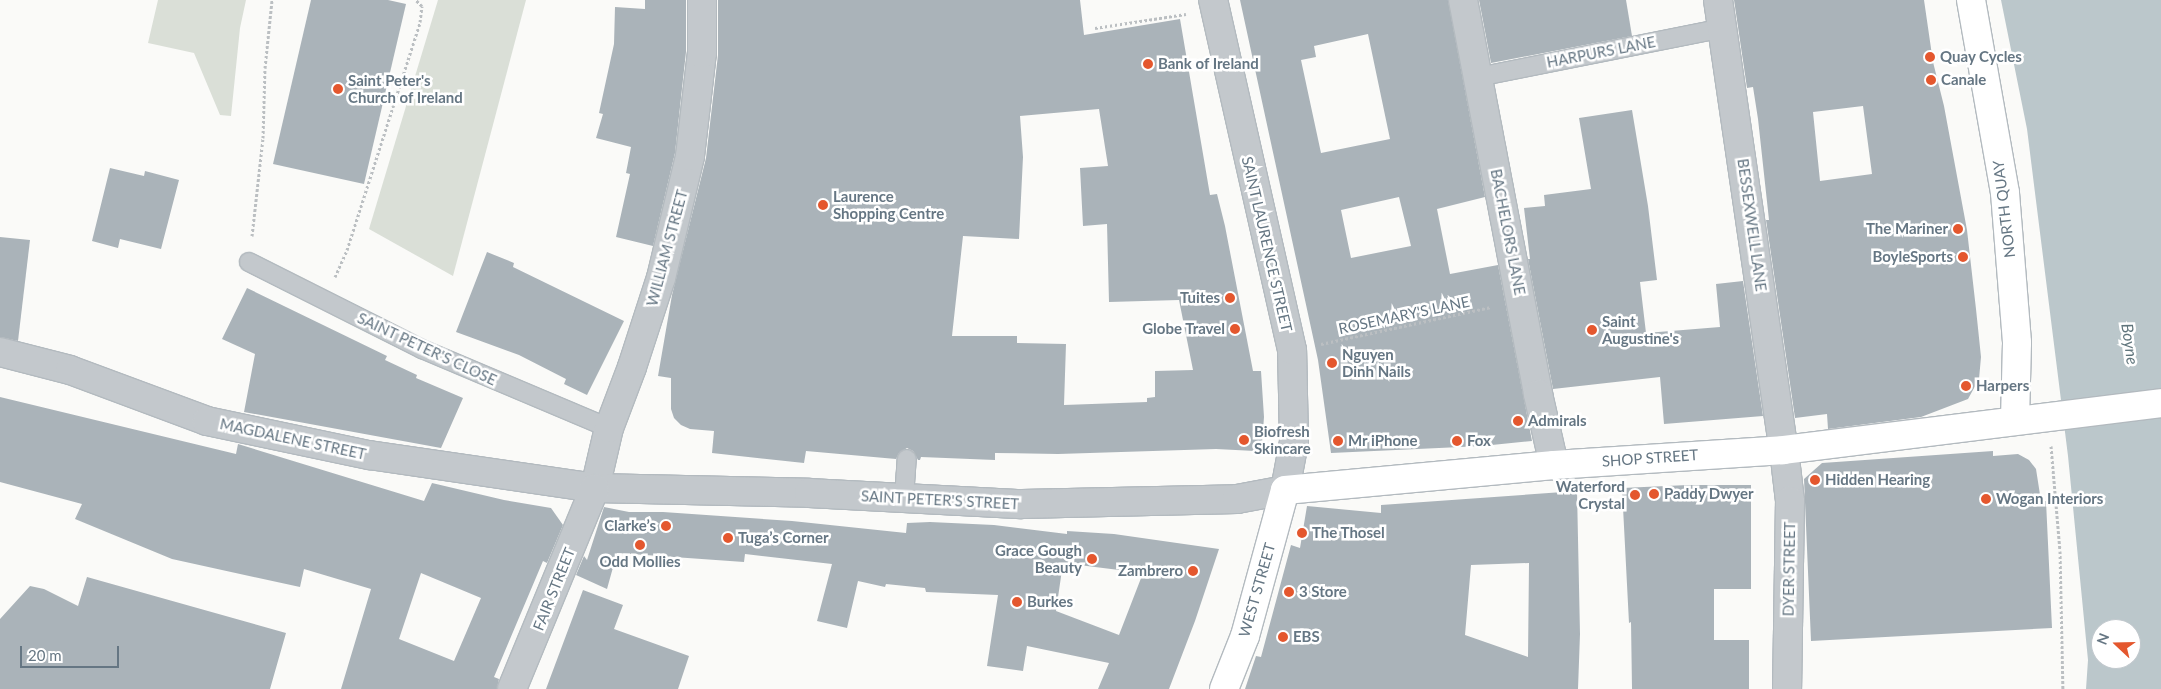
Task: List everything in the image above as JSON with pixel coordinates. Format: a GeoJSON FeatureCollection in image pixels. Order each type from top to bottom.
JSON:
{"type":"FeatureCollection","features":[{"type":"Feature","properties":{"kind":"main road","name":"NORTH QUAY"},"geometry":{"type":"LineString","coordinates":[[1971,0],[2005,193],[2018,343],[2015,420]]}},
{"type":"Feature","properties":{"kind":"main road","name":"SHOP STREET"},"geometry":{"type":"LineString","coordinates":[[1285,490],[1554,464],[1784,450],[2042,416],[2161,403]]}},
{"type":"Feature","properties":{"kind":"main road","name":"WEST STREET"},"geometry":{"type":"LineString","coordinates":[[1224,689],[1245,636],[1285,490]]}},
{"type":"Feature","properties":{"kind":"street","name":"WILLIAM STREET"},"geometry":{"type":"LineString","coordinates":[[595,488],[609,428],[632,368],[661,278],[690,156],[702,54],[702,0]]}},
{"type":"Feature","properties":{"kind":"street","name":"BACHELORS LANE"},"geometry":{"type":"LineString","coordinates":[[1463,0],[1554,464]]}},
{"type":"Feature","properties":{"kind":"street","name":"BESSEXWELL LANE"},"geometry":{"type":"LineString","coordinates":[[1718,0],[1724,28],[1784,450]]}},
{"type":"Feature","properties":{"kind":"street","name":"SAINT LAURENCE STREET"},"geometry":{"type":"LineString","coordinates":[[1214,5],[1292,350],[1294,442],[1285,490]]}},
{"type":"Feature","properties":{"kind":"street","name":"MAGDALENE STREET"},"geometry":{"type":"LineString","coordinates":[[0,352],[70,370],[207,422],[369,455],[595,488]]}},
{"type":"Feature","properties":{"kind":"street","name":"DYER STREET"},"geometry":{"type":"LineString","coordinates":[[1784,450],[1790,501],[1787,689]]}},
{"type":"Feature","properties":{"kind":"street","name":"SAINT PETER'S STREET"},"geometry":{"type":"LineString","coordinates":[[595,488],[809,493],[1041,504],[1237,499],[1285,490]]}},
{"type":"Feature","properties":{"kind":"street","name":"FAIR STREET"},"geometry":{"type":"LineString","coordinates":[[519,687],[595,488]]}},
{"type":"Feature","properties":{"kind":"lane","name":"HARPURS LANE"},"geometry":{"type":"LineString","coordinates":[[1478,77],[1724,28]]}},
{"type":"Feature","properties":{"kind":"lane","name":"SAINT PETER'S CLOSE"},"geometry":{"type":"LineString","coordinates":[[249,262],[422,349],[609,428]]}},
{"type":"Feature","properties":{"kind":"lane"},"geometry":{"type":"LineString","coordinates":[[904,498],[907,460]]}},
{"type":"Feature","properties":{"kind":"path"},"geometry":{"type":"LineString","coordinates":[[249,262],[262,138],[265,68],[272,0]]}},
{"type":"Feature","properties":{"kind":"path"},"geometry":{"type":"LineString","coordinates":[[324,300],[348,250],[420,22],[422,6],[416,0]]}},
{"type":"Feature","properties":{"kind":"path"},"geometry":{"type":"LineString","coordinates":[[1095,28],[1214,5]]}},
{"type":"Feature","properties":{"kind":"path","name":"ROSEMARY'S LANE"},"geometry":{"type":"LineString","coordinates":[[1292,350],[1521,301]]}},
{"type":"Feature","properties":{"kind":"path"},"geometry":{"type":"LineString","coordinates":[[2051,446],[2060,551],[2063,689]]}},
{"type":"Feature","properties":{"kind":"shaded area"},"geometry":{"type":"Polygon","coordinates":[[[158,0],[246,0],[240,28],[231,116],[220,115],[194,53],[148,43],[158,0]]]}},
{"type":"Feature","properties":{"kind":"shaded area"},"geometry":{"type":"Polygon","coordinates":[[[438,0],[526,0],[453,276],[369,229],[438,0]]]}},
{"type":"Feature","properties":{"kind":"water","name":"Boyne"},"geometry":{"type":"Polygon","coordinates":[[[2001,0],[2161,0],[2161,689],[2086,689],[2088,660],[2068,456],[2027,129],[2001,0]]]}},
{"type":"Feature","properties":{"kind":"building","name":"Saint Peter's Church of Ireland"},"geometry":{"type":"Polygon","coordinates":[[[311,0],[388,0],[406,4],[364,184],[273,164],[311,0]]]}},
{"type":"Feature","properties":{"kind":"building"},"geometry":{"type":"Polygon","coordinates":[[[645,0],[686,0],[686,52],[675,153],[653,246],[616,237],[630,174],[626,173],[631,147],[596,138],[603,114],[599,113],[614,44],[615,7],[645,9],[645,0]]]}},
{"type":"Feature","properties":{"kind":"building"},"geometry":{"type":"Polygon","coordinates":[[[718,0],[1080,0],[1084,35],[1180,19],[1210,195],[1217,194],[1225,226],[1253,371],[1261,371],[1264,417],[1262,444],[1255,451],[1216,449],[1058,454],[995,453],[995,460],[921,457],[918,460],[913,451],[907,448],[899,453],[896,459],[806,451],[804,463],[712,453],[714,431],[690,429],[681,425],[674,418],[671,409],[671,378],[658,376],[672,295],[706,158],[718,55],[718,0]],[[1099,109],[1020,116],[1023,157],[1019,239],[963,236],[952,336],[1017,336],[1017,343],[1066,344],[1064,405],[1147,402],[1147,398],[1155,397],[1155,371],[1193,370],[1179,300],[1109,302],[1107,224],[1083,226],[1080,168],[1108,166],[1099,109]]]}},
{"type":"Feature","properties":{"kind":"building"},"geometry":{"type":"Polygon","coordinates":[[[1240,0],[1448,0],[1485,197],[1437,209],[1450,274],[1498,265],[1532,441],[1482,446],[1331,453],[1318,360],[1240,0]],[[1368,34],[1314,46],[1316,57],[1301,60],[1321,153],[1390,139],[1368,34]],[[1399,197],[1341,210],[1351,258],[1411,246],[1399,197]]]}},
{"type":"Feature","properties":{"kind":"building"},"geometry":{"type":"Polygon","coordinates":[[[1479,0],[1626,0],[1632,36],[1491,63],[1479,0]]]}},
{"type":"Feature","properties":{"kind":"building"},"geometry":{"type":"Polygon","coordinates":[[[1734,0],[1924,0],[1933,62],[1944,106],[1967,230],[1976,309],[1981,357],[1979,379],[1968,399],[1921,417],[1828,429],[1827,414],[1795,418],[1766,220],[1769,220],[1758,119],[1753,87],[1747,88],[1734,0]],[[1863,106],[1813,112],[1820,181],[1872,174],[1863,106]]]}},
{"type":"Feature","properties":{"kind":"building"},"geometry":{"type":"Polygon","coordinates":[[[1632,110],[1648,206],[1657,280],[1640,282],[1646,333],[1720,327],[1716,284],[1743,281],[1763,416],[1664,424],[1660,377],[1553,389],[1528,259],[1530,259],[1524,208],[1545,206],[1544,195],[1591,189],[1579,118],[1632,110]]]}},
{"type":"Feature","properties":{"kind":"building"},"geometry":{"type":"Polygon","coordinates":[[[110,168],[144,176],[145,171],[179,180],[161,249],[120,239],[118,248],[92,241],[110,168]]]}},
{"type":"Feature","properties":{"kind":"building"},"geometry":{"type":"Polygon","coordinates":[[[0,237],[30,240],[18,341],[0,337],[0,237]]]}},
{"type":"Feature","properties":{"kind":"building"},"geometry":{"type":"Polygon","coordinates":[[[487,252],[514,263],[513,267],[624,321],[587,395],[564,384],[566,379],[519,355],[456,332],[487,252]]]}},
{"type":"Feature","properties":{"kind":"building"},"geometry":{"type":"Polygon","coordinates":[[[247,288],[387,356],[385,360],[417,375],[416,378],[463,398],[441,448],[244,412],[255,354],[222,339],[247,288]]]}},
{"type":"Feature","properties":{"kind":"building"},"geometry":{"type":"Polygon","coordinates":[[[0,397],[236,454],[238,444],[424,501],[432,483],[504,500],[551,508],[563,525],[547,563],[543,561],[494,677],[499,679],[497,689],[341,689],[371,589],[304,569],[300,587],[172,559],[75,519],[82,504],[0,482],[0,397]],[[421,573],[399,639],[454,661],[481,598],[421,573]]]}},
{"type":"Feature","properties":{"kind":"building"},"geometry":{"type":"Polygon","coordinates":[[[1993,451],[1993,456],[2018,454],[2029,460],[2036,469],[2041,501],[2046,501],[2052,628],[1811,641],[1804,479],[1822,463],[1993,451]]]}},
{"type":"Feature","properties":{"kind":"building"},"geometry":{"type":"Polygon","coordinates":[[[1751,485],[1751,589],[1714,589],[1714,640],[1749,640],[1749,689],[1632,689],[1631,622],[1629,623],[1622,488],[1751,485]]]}},
{"type":"Feature","properties":{"kind":"building"},"geometry":{"type":"Polygon","coordinates":[[[1577,491],[1580,634],[1578,689],[1245,689],[1256,656],[1261,657],[1291,545],[1300,548],[1307,506],[1381,513],[1381,505],[1577,491]],[[1529,563],[1471,565],[1465,635],[1528,657],[1529,563]]]}},
{"type":"Feature","properties":{"kind":"building"},"geometry":{"type":"Polygon","coordinates":[[[604,507],[629,512],[663,512],[792,521],[906,533],[907,523],[930,522],[994,525],[1067,534],[1067,531],[1114,534],[1219,549],[1195,621],[1169,689],[1098,689],[1109,663],[1027,646],[1023,671],[987,666],[998,595],[926,592],[925,588],[886,584],[885,587],[858,581],[847,628],[817,621],[832,564],[745,554],[744,562],[617,553],[607,589],[576,575],[584,556],[587,560],[604,507]],[[1063,563],[1056,611],[1119,635],[1143,573],[1063,563]]]}},
{"type":"Feature","properties":{"kind":"building"},"geometry":{"type":"Polygon","coordinates":[[[87,577],[286,633],[270,689],[0,689],[0,619],[30,586],[44,589],[78,606],[87,577]]]}},
{"type":"Feature","properties":{"kind":"building"},"geometry":{"type":"Polygon","coordinates":[[[583,590],[623,605],[614,629],[689,656],[678,689],[546,689],[583,590]]]}},
{"type":"Feature","properties":{"kind":"place","name":"Quay Cycles"},"geometry":{"type":"Point","coordinates":[1930,57]}},
{"type":"Feature","properties":{"kind":"place","name":"Bank of Ireland"},"geometry":{"type":"Point","coordinates":[1148,64]}},
{"type":"Feature","properties":{"kind":"place","name":"Canale"},"geometry":{"type":"Point","coordinates":[1931,80]}},
{"type":"Feature","properties":{"kind":"place","name":"Saint Peter's Church of Ireland"},"geometry":{"type":"Point","coordinates":[338,89]}},
{"type":"Feature","properties":{"kind":"place","name":"Laurence Shopping Centre"},"geometry":{"type":"Point","coordinates":[823,205]}},
{"type":"Feature","properties":{"kind":"place","name":"The Mariner"},"geometry":{"type":"Point","coordinates":[1958,229]}},
{"type":"Feature","properties":{"kind":"place","name":"BoyleSports"},"geometry":{"type":"Point","coordinates":[1963,257]}},
{"type":"Feature","properties":{"kind":"place","name":"Tuites"},"geometry":{"type":"Point","coordinates":[1230,298]}},
{"type":"Feature","properties":{"kind":"place","name":"Globe Travel"},"geometry":{"type":"Point","coordinates":[1235,329]}},
{"type":"Feature","properties":{"kind":"place","name":"Saint Augustine's"},"geometry":{"type":"Point","coordinates":[1592,330]}},
{"type":"Feature","properties":{"kind":"place","name":"Nguyen Dinh Nails"},"geometry":{"type":"Point","coordinates":[1332,363]}},
{"type":"Feature","properties":{"kind":"place","name":"Harpers"},"geometry":{"type":"Point","coordinates":[1966,386]}},
{"type":"Feature","properties":{"kind":"place","name":"Admirals"},"geometry":{"type":"Point","coordinates":[1518,421]}},
{"type":"Feature","properties":{"kind":"place","name":"Biofresh Skincare"},"geometry":{"type":"Point","coordinates":[1244,440]}},
{"type":"Feature","properties":{"kind":"place","name":"Mr iPhone"},"geometry":{"type":"Point","coordinates":[1338,441]}},
{"type":"Feature","properties":{"kind":"place","name":"Fox"},"geometry":{"type":"Point","coordinates":[1457,441]}},
{"type":"Feature","properties":{"kind":"place","name":"Hidden Hearing"},"geometry":{"type":"Point","coordinates":[1815,480]}},
{"type":"Feature","properties":{"kind":"place","name":"Paddy Dwyer"},"geometry":{"type":"Point","coordinates":[1654,494]}},
{"type":"Feature","properties":{"kind":"place","name":"Waterford Crystal"},"geometry":{"type":"Point","coordinates":[1635,495]}},
{"type":"Feature","properties":{"kind":"place","name":"Wogan Interiors"},"geometry":{"type":"Point","coordinates":[1986,499]}},
{"type":"Feature","properties":{"kind":"place","name":"Clarke’s"},"geometry":{"type":"Point","coordinates":[666,526]}},
{"type":"Feature","properties":{"kind":"place","name":"The Thosel"},"geometry":{"type":"Point","coordinates":[1302,533]}},
{"type":"Feature","properties":{"kind":"place","name":"Tuga’s Corner"},"geometry":{"type":"Point","coordinates":[728,538]}},
{"type":"Feature","properties":{"kind":"place","name":"Odd Mollies"},"geometry":{"type":"Point","coordinates":[640,545]}},
{"type":"Feature","properties":{"kind":"place","name":"Grace Gough Beauty"},"geometry":{"type":"Point","coordinates":[1092,559]}},
{"type":"Feature","properties":{"kind":"place","name":"Zambrero"},"geometry":{"type":"Point","coordinates":[1193,571]}},
{"type":"Feature","properties":{"kind":"place","name":"3 Store"},"geometry":{"type":"Point","coordinates":[1289,592]}},
{"type":"Feature","properties":{"kind":"place","name":"Burkes"},"geometry":{"type":"Point","coordinates":[1017,602]}},
{"type":"Feature","properties":{"kind":"place","name":"EBS"},"geometry":{"type":"Point","coordinates":[1283,637]}}]}
